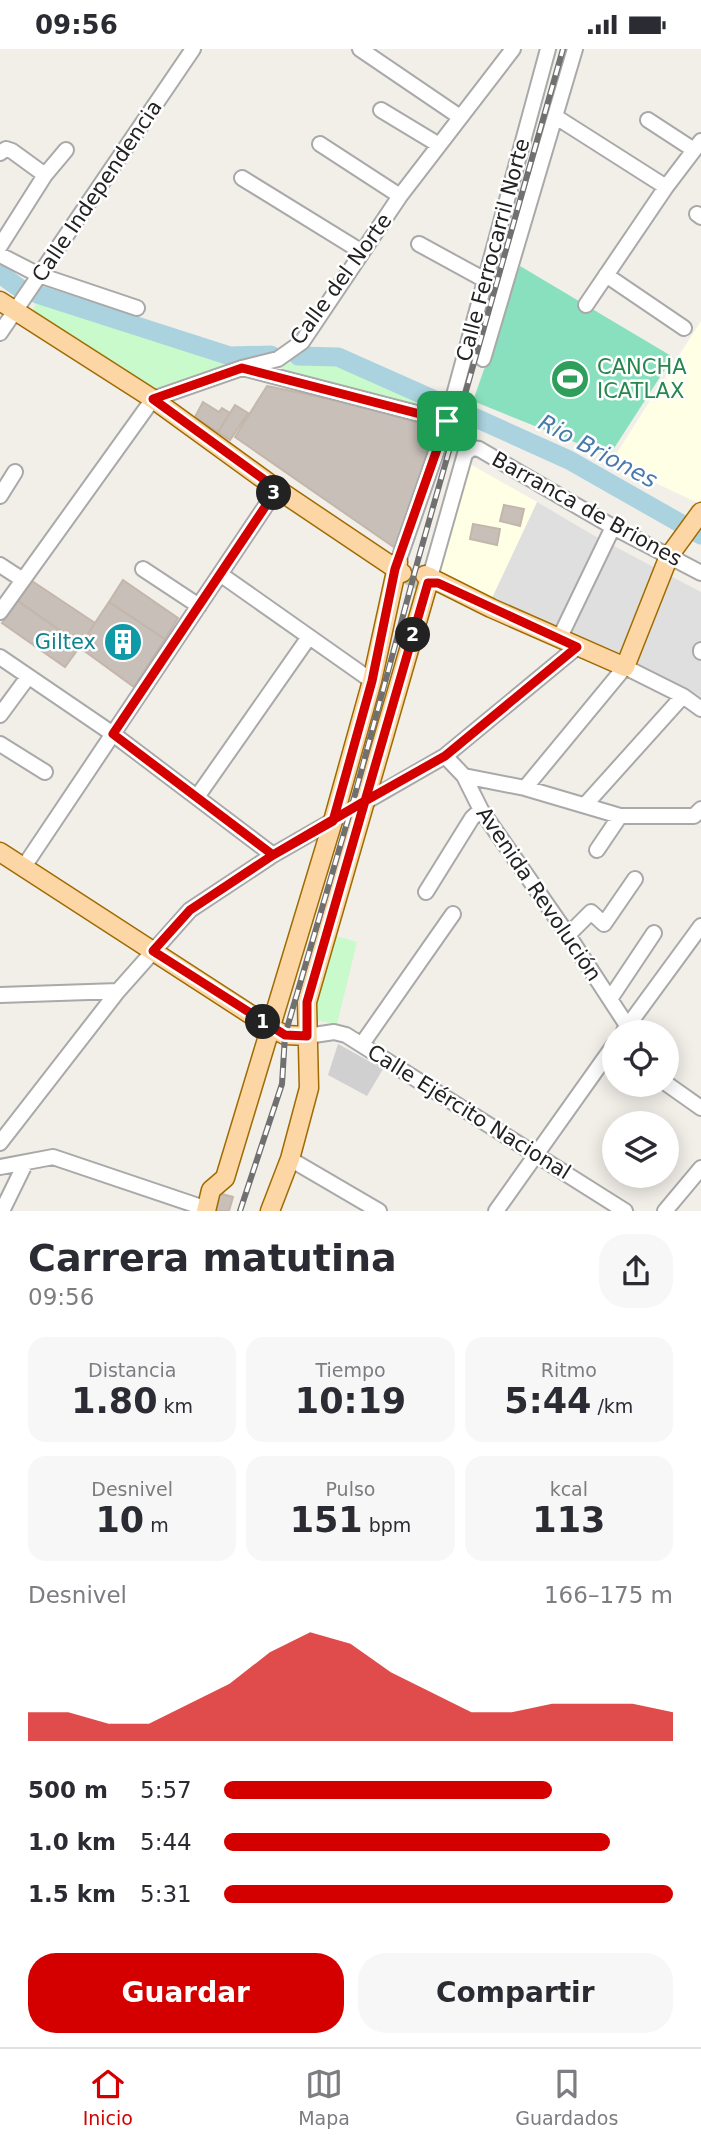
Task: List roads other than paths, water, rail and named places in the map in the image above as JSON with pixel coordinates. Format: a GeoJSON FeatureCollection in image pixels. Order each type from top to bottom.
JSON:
{"type":"FeatureCollection","features":[{"type":"Feature","properties":{"kind":"main road"},"geometry":{"type":"LineString","coordinates":[[0,301],[153,399],[277,489],[398,567]]}},
{"type":"Feature","properties":{"kind":"main road"},"geometry":{"type":"LineString","coordinates":[[270,1210],[290,1159],[309,1088],[307,1002],[429,580],[625,667],[669,556],[699,514]]}},
{"type":"Feature","properties":{"kind":"main road","name":"Calle Ferrocarril Norte"},"geometry":{"type":"LineString","coordinates":[[206,1210],[211,1190],[225,1178],[333,821],[372,681],[398,567]]}},
{"type":"Feature","properties":{"kind":"main road"},"geometry":{"type":"LineString","coordinates":[[0,852],[270,1027],[285,1035],[307,1036]]}},
{"type":"Feature","properties":{"kind":"street","name":"Calle Independencia"},"geometry":{"type":"LineString","coordinates":[[0,333],[193,49]]}},
{"type":"Feature","properties":{"kind":"street"},"geometry":{"type":"LineString","coordinates":[[360,49],[460,117]]}},
{"type":"Feature","properties":{"kind":"street","name":"Calle del Norte"},"geometry":{"type":"LineString","coordinates":[[153,399],[242,368],[278,359],[302,342],[400,196],[513,49]]}},
{"type":"Feature","properties":{"kind":"street","name":"Calle Ferrocarril Norte"},"geometry":{"type":"LineString","coordinates":[[398,567],[447,421],[548,49]]}},
{"type":"Feature","properties":{"kind":"street"},"geometry":{"type":"LineString","coordinates":[[483,359],[575,49]]}},
{"type":"Feature","properties":{"kind":"street"},"geometry":{"type":"LineString","coordinates":[[381,110],[439,145]]}},
{"type":"Feature","properties":{"kind":"street"},"geometry":{"type":"LineString","coordinates":[[556,117],[666,187]]}},
{"type":"Feature","properties":{"kind":"street"},"geometry":{"type":"LineString","coordinates":[[586,305],[697,146],[648,120]]}},
{"type":"Feature","properties":{"kind":"street"},"geometry":{"type":"LineString","coordinates":[[320,144],[400,196]]}},
{"type":"Feature","properties":{"kind":"street"},"geometry":{"type":"LineString","coordinates":[[0,153],[6,149],[12,151],[45,175]]}},
{"type":"Feature","properties":{"kind":"street"},"geometry":{"type":"LineString","coordinates":[[0,247],[45,175],[66,150]]}},
{"type":"Feature","properties":{"kind":"street"},"geometry":{"type":"LineString","coordinates":[[242,178],[362,252]]}},
{"type":"Feature","properties":{"kind":"street"},"geometry":{"type":"LineString","coordinates":[[419,244],[485,281]]}},
{"type":"Feature","properties":{"kind":"street"},"geometry":{"type":"LineString","coordinates":[[0,255],[39,275],[137,308]]}},
{"type":"Feature","properties":{"kind":"street"},"geometry":{"type":"LineString","coordinates":[[606,275],[684,328]]}},
{"type":"Feature","properties":{"kind":"street"},"geometry":{"type":"LineString","coordinates":[[242,368],[447,421]]}},
{"type":"Feature","properties":{"kind":"street"},"geometry":{"type":"LineString","coordinates":[[0,613],[153,399]]}},
{"type":"Feature","properties":{"kind":"street","name":"Barranca de Briones"},"geometry":{"type":"LineString","coordinates":[[429,580],[465,454],[471,448],[480,449],[613,527],[701,573]]}},
{"type":"Feature","properties":{"kind":"street"},"geometry":{"type":"LineString","coordinates":[[0,496],[15,472]]}},
{"type":"Feature","properties":{"kind":"street"},"geometry":{"type":"LineString","coordinates":[[23,868],[277,489]]}},
{"type":"Feature","properties":{"kind":"street"},"geometry":{"type":"LineString","coordinates":[[559,639],[613,527]]}},
{"type":"Feature","properties":{"kind":"street"},"geometry":{"type":"LineString","coordinates":[[0,565],[23,580]]}},
{"type":"Feature","properties":{"kind":"street"},"geometry":{"type":"LineString","coordinates":[[143,569],[199,605]]}},
{"type":"Feature","properties":{"kind":"street"},"geometry":{"type":"LineString","coordinates":[[220,574],[372,681]]}},
{"type":"Feature","properties":{"kind":"street"},"geometry":{"type":"LineString","coordinates":[[197,797],[309,637]]}},
{"type":"Feature","properties":{"kind":"street"},"geometry":{"type":"LineString","coordinates":[[0,1143],[118,991],[190,910],[273,855],[445,756],[577,647]]}},
{"type":"Feature","properties":{"kind":"street"},"geometry":{"type":"LineString","coordinates":[[0,657],[113,734],[273,855]]}},
{"type":"Feature","properties":{"kind":"street"},"geometry":{"type":"LineString","coordinates":[[525,788],[625,667],[701,709]]}},
{"type":"Feature","properties":{"kind":"street"},"geometry":{"type":"LineString","coordinates":[[0,715],[28,677]]}},
{"type":"Feature","properties":{"kind":"street"},"geometry":{"type":"LineString","coordinates":[[585,805],[683,697]]}},
{"type":"Feature","properties":{"kind":"street"},"geometry":{"type":"LineString","coordinates":[[0,744],[45,772]]}},
{"type":"Feature","properties":{"kind":"street","name":"Avenida Revolución"},"geometry":{"type":"LineString","coordinates":[[445,756],[464,776],[481,810],[568,935],[622,1020]]}},
{"type":"Feature","properties":{"kind":"street"},"geometry":{"type":"LineString","coordinates":[[464,776],[525,788],[620,816],[694,816],[700,811]]}},
{"type":"Feature","properties":{"kind":"street"},"geometry":{"type":"LineString","coordinates":[[426,892],[471,818],[481,810]]}},
{"type":"Feature","properties":{"kind":"street"},"geometry":{"type":"LineString","coordinates":[[597,850],[620,816]]}},
{"type":"Feature","properties":{"kind":"street"},"geometry":{"type":"LineString","coordinates":[[568,935],[591,912],[604,924],[635,879]]}},
{"type":"Feature","properties":{"kind":"street"},"geometry":{"type":"LineString","coordinates":[[362,1044],[453,914]]}},
{"type":"Feature","properties":{"kind":"street"},"geometry":{"type":"LineString","coordinates":[[636,1020],[701,926]]}},
{"type":"Feature","properties":{"kind":"street"},"geometry":{"type":"LineString","coordinates":[[610,999],[654,933]]}},
{"type":"Feature","properties":{"kind":"street"},"geometry":{"type":"LineString","coordinates":[[0,995],[118,991]]}},
{"type":"Feature","properties":{"kind":"street","name":"Calle Ejército Nacional"},"geometry":{"type":"LineString","coordinates":[[307,1036],[334,1032],[346,1035],[625,1210]]}},
{"type":"Feature","properties":{"kind":"street"},"geometry":{"type":"LineString","coordinates":[[496,1210],[602,1062]]}},
{"type":"Feature","properties":{"kind":"street"},"geometry":{"type":"LineString","coordinates":[[679,1092],[701,1108]]}},
{"type":"Feature","properties":{"kind":"street"},"geometry":{"type":"LineString","coordinates":[[0,1167],[53,1157],[206,1210]]}},
{"type":"Feature","properties":{"kind":"street"},"geometry":{"type":"LineString","coordinates":[[290,1159],[379,1210]]}},
{"type":"Feature","properties":{"kind":"street"},"geometry":{"type":"LineString","coordinates":[[2,1210],[26,1162]]}},
{"type":"Feature","properties":{"kind":"street"},"geometry":{"type":"LineString","coordinates":[[665,1210],[701,1168]]}},
{"type":"Feature","properties":{"kind":"street"},"geometry":{"type":"LineString","coordinates":[[158,1192],[179,1210]]}},
{"type":"Feature","properties":{"kind":"waterway","name":"Rio Briones"},"geometry":{"type":"LineString","coordinates":[[0,274],[18,287]]}},
{"type":"Feature","properties":{"kind":"waterway","name":"Rio Briones"},"geometry":{"type":"LineString","coordinates":[[37,294],[230,356],[271,355]]}},
{"type":"Feature","properties":{"kind":"waterway","name":"Rio Briones"},"geometry":{"type":"LineString","coordinates":[[298,356],[338,357],[437,401]]}},
{"type":"Feature","properties":{"kind":"waterway","name":"Rio Briones"},"geometry":{"type":"LineString","coordinates":[[469,415],[569,460],[701,535]]}},
{"type":"Feature","properties":{"kind":"tunnel"},"geometry":{"type":"LineString","coordinates":[[404,574],[423,582]]}},
{"type":"Feature","properties":{"kind":"railway"},"geometry":{"type":"LineString","coordinates":[[240,1211],[282,1084],[285,1035],[351,809],[418,560],[563,49]]}},
{"type":"Feature","properties":{"kind":"place","name":"CANCHA ICATLAX"},"geometry":{"type":"Point","coordinates":[570,379]}},
{"type":"Feature","properties":{"kind":"place","name":"Giltex"},"geometry":{"type":"Point","coordinates":[123,642]}}]}
